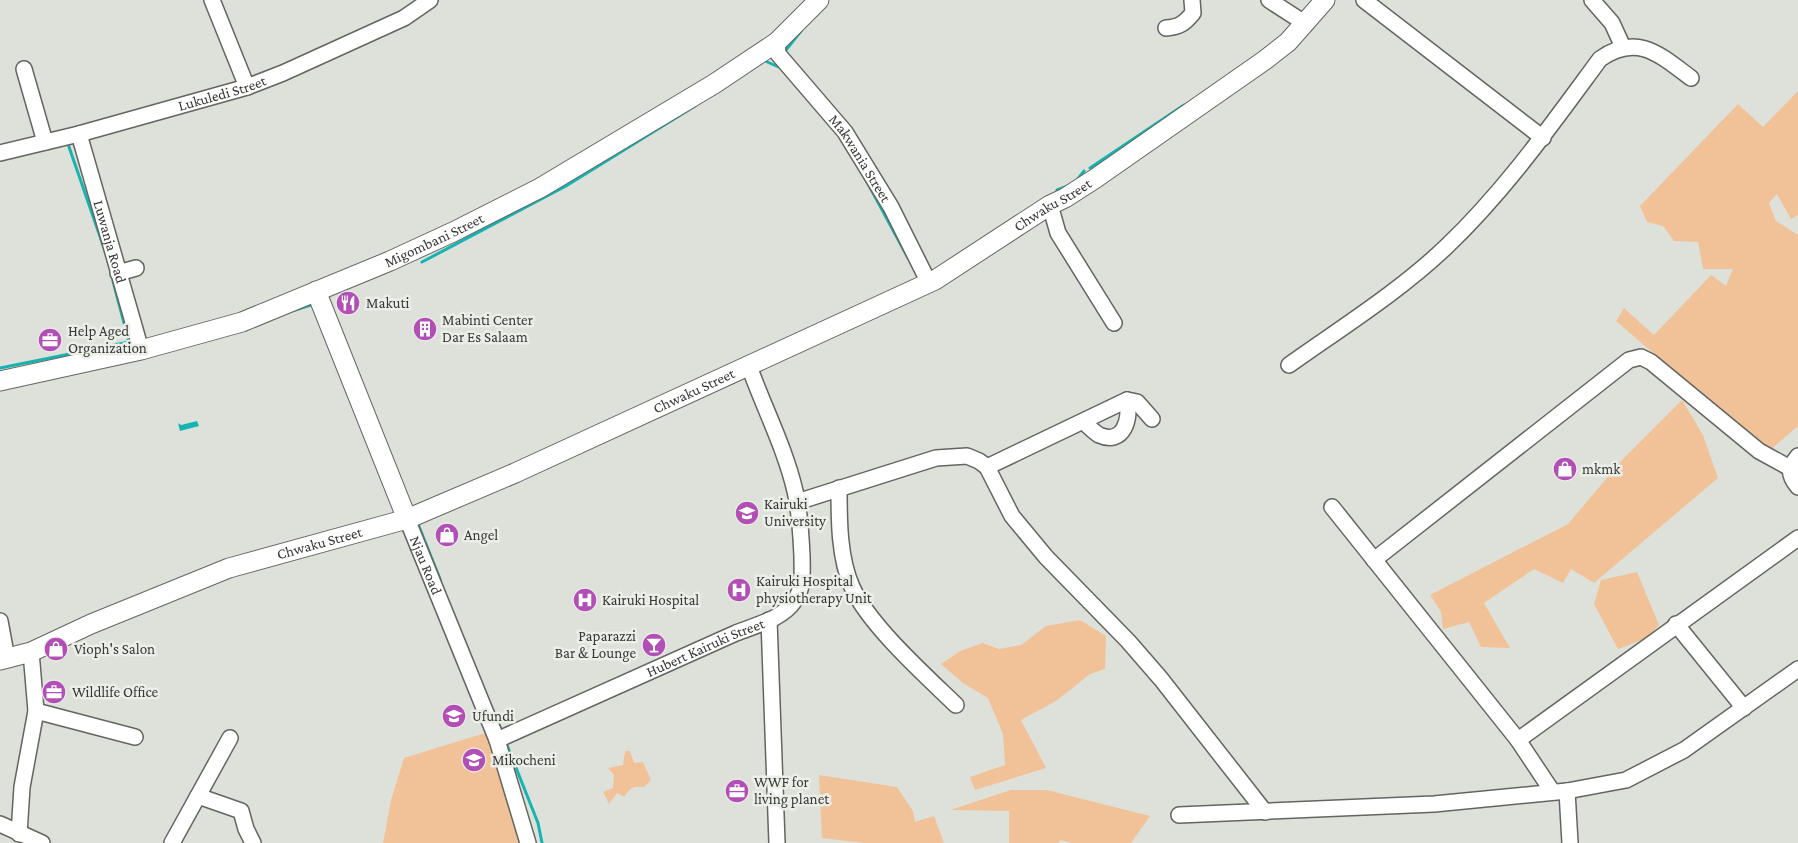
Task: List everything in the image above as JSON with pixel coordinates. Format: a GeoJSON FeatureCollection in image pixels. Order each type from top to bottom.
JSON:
{"type":"FeatureCollection","features":[{"type":"Feature","properties":{"kind":"main road","name":"Migombani Street"},"geometry":{"type":"LineString","coordinates":[[0,381],[141,350],[242,322],[399,257],[540,188],[714,84],[777,42],[819,0]]}},
{"type":"Feature","properties":{"kind":"main road","name":"Chwaku Street"},"geometry":{"type":"LineString","coordinates":[[4,659],[31,652],[140,603],[229,568],[407,519],[515,473],[935,280],[1050,205],[1065,198],[1096,178],[1265,60],[1306,24],[1325,0]]}},
{"type":"Feature","properties":{"kind":"main road","name":"Njau Road"},"geometry":{"type":"LineString","coordinates":[[316,291],[407,519]]}},
{"type":"Feature","properties":{"kind":"street"},"geometry":{"type":"LineString","coordinates":[[212,0],[247,87]]}},
{"type":"Feature","properties":{"kind":"street","name":"Lukuledi Street"},"geometry":{"type":"LineString","coordinates":[[0,153],[79,134],[247,87],[283,73],[404,18],[430,0]]}},
{"type":"Feature","properties":{"kind":"street"},"geometry":{"type":"LineString","coordinates":[[1166,28],[1180,27],[1188,19],[1193,13],[1192,0]]}},
{"type":"Feature","properties":{"kind":"street"},"geometry":{"type":"LineString","coordinates":[[1269,0],[1306,24]]}},
{"type":"Feature","properties":{"kind":"street"},"geometry":{"type":"LineString","coordinates":[[1364,0],[1543,138]]}},
{"type":"Feature","properties":{"kind":"street"},"geometry":{"type":"LineString","coordinates":[[1592,0],[1612,23],[1623,47]]}},
{"type":"Feature","properties":{"kind":"street","name":"Makwania Street"},"geometry":{"type":"LineString","coordinates":[[777,42],[778,54],[845,132],[891,207],[926,277],[935,280]]}},
{"type":"Feature","properties":{"kind":"street"},"geometry":{"type":"LineString","coordinates":[[1289,366],[1432,259],[1478,214],[1543,138],[1600,59],[1612,50],[1628,45],[1642,47],[1665,58],[1691,78]]}},
{"type":"Feature","properties":{"kind":"street"},"geometry":{"type":"LineString","coordinates":[[24,69],[45,142]]}},
{"type":"Feature","properties":{"kind":"street","name":"Luwanja Road"},"geometry":{"type":"LineString","coordinates":[[79,134],[141,350]]}},
{"type":"Feature","properties":{"kind":"street"},"geometry":{"type":"LineString","coordinates":[[1050,205],[1058,233],[1114,323]]}},
{"type":"Feature","properties":{"kind":"street"},"geometry":{"type":"LineString","coordinates":[[118,273],[136,268]]}},
{"type":"Feature","properties":{"kind":"street"},"geometry":{"type":"LineString","coordinates":[[1374,560],[1629,360],[1641,357],[1675,380],[1759,451],[1794,462],[1790,478],[1798,486]]}},
{"type":"Feature","properties":{"kind":"street","name":"Hubert Kairuki Street"},"geometry":{"type":"LineString","coordinates":[[497,740],[769,620],[785,611],[796,600],[801,588],[802,572],[798,502],[783,451],[749,366]]}},
{"type":"Feature","properties":{"kind":"street"},"geometry":{"type":"LineString","coordinates":[[1084,422],[1098,434],[1110,437],[1119,434],[1125,430],[1130,412],[1127,400]]}},
{"type":"Feature","properties":{"kind":"street"},"geometry":{"type":"LineString","coordinates":[[987,466],[1084,422],[1127,400],[1137,402],[1152,418]]}},
{"type":"Feature","properties":{"kind":"street"},"geometry":{"type":"LineString","coordinates":[[798,502],[936,458],[967,456],[987,466],[1012,516],[1046,557],[1128,641],[1161,679],[1265,812]]}},
{"type":"Feature","properties":{"kind":"street"},"geometry":{"type":"LineString","coordinates":[[839,488],[842,544],[853,589],[879,626],[956,705]]}},
{"type":"Feature","properties":{"kind":"street"},"geometry":{"type":"LineString","coordinates":[[1332,507],[1559,791],[1570,843]]}},
{"type":"Feature","properties":{"kind":"street","name":"Njau Road"},"geometry":{"type":"LineString","coordinates":[[407,519],[497,740],[528,843]]}},
{"type":"Feature","properties":{"kind":"street"},"geometry":{"type":"LineString","coordinates":[[1518,740],[1676,624],[1798,538]]}},
{"type":"Feature","properties":{"kind":"street"},"geometry":{"type":"LineString","coordinates":[[769,620],[777,843]]}},
{"type":"Feature","properties":{"kind":"street"},"geometry":{"type":"LineString","coordinates":[[0,621],[4,659]]}},
{"type":"Feature","properties":{"kind":"street"},"geometry":{"type":"LineString","coordinates":[[1676,624],[1744,708]]}},
{"type":"Feature","properties":{"kind":"street"},"geometry":{"type":"LineString","coordinates":[[19,834],[22,787],[36,711],[31,652]]}},
{"type":"Feature","properties":{"kind":"street"},"geometry":{"type":"LineString","coordinates":[[1179,815],[1434,804],[1559,791],[1626,780],[1657,766],[1684,750],[1798,669]]}},
{"type":"Feature","properties":{"kind":"street"},"geometry":{"type":"LineString","coordinates":[[36,711],[135,737]]}},
{"type":"Feature","properties":{"kind":"street"},"geometry":{"type":"LineString","coordinates":[[172,843],[230,738]]}},
{"type":"Feature","properties":{"kind":"street"},"geometry":{"type":"LineString","coordinates":[[198,796],[241,811],[246,829],[253,843]]}},
{"type":"Feature","properties":{"kind":"street"},"geometry":{"type":"LineString","coordinates":[[0,824],[42,843]]}},
{"type":"Feature","properties":{"kind":"shaded area"},"geometry":{"type":"Polygon","coordinates":[[[1798,91],[1798,215],[1791,219],[1777,194],[1769,203],[1776,221],[1798,235],[1798,426],[1768,452],[1616,321],[1624,308],[1654,335],[1711,275],[1726,286],[1733,269],[1703,269],[1698,242],[1674,241],[1663,226],[1647,222],[1640,206],[1738,104],[1763,127],[1798,91]]]}},
{"type":"Feature","properties":{"kind":"shaded area"},"geometry":{"type":"Polygon","coordinates":[[[1682,400],[1703,435],[1718,478],[1594,583],[1571,569],[1563,583],[1534,569],[1484,603],[1510,648],[1481,647],[1469,622],[1443,629],[1441,612],[1430,595],[1568,524],[1623,459],[1682,400]]]}},
{"type":"Feature","properties":{"kind":"shaded area"},"geometry":{"type":"Polygon","coordinates":[[[1637,572],[1659,625],[1647,638],[1618,649],[1594,604],[1601,580],[1637,572]]]}},
{"type":"Feature","properties":{"kind":"shaded area"},"geometry":{"type":"Polygon","coordinates":[[[1080,620],[1106,636],[1105,669],[1090,674],[1056,701],[1021,720],[1046,768],[975,790],[970,777],[1005,765],[1003,734],[988,698],[963,683],[941,664],[960,651],[983,643],[999,649],[1021,645],[1046,626],[1080,620]]]}},
{"type":"Feature","properties":{"kind":"shaded area"},"geometry":{"type":"Polygon","coordinates":[[[485,733],[508,791],[521,843],[383,843],[391,800],[404,758],[485,733]]]}},
{"type":"Feature","properties":{"kind":"shaded area"},"geometry":{"type":"Polygon","coordinates":[[[625,751],[630,751],[634,763],[643,762],[651,780],[644,787],[632,788],[624,797],[617,793],[609,804],[603,792],[613,788],[614,775],[608,768],[623,765],[625,751]]]}},
{"type":"Feature","properties":{"kind":"shaded area"},"geometry":{"type":"Polygon","coordinates":[[[819,775],[897,787],[913,811],[915,822],[934,816],[944,843],[864,843],[822,838],[819,775]]]}},
{"type":"Feature","properties":{"kind":"shaded area"},"geometry":{"type":"Polygon","coordinates":[[[1011,790],[1047,790],[1150,816],[1131,843],[1072,843],[1060,840],[1059,843],[1009,843],[1009,811],[950,810],[1011,790]]]}},
{"type":"Feature","properties":{"kind":"water"},"geometry":{"type":"Polygon","coordinates":[[[197,421],[199,426],[180,431],[178,423],[181,425],[197,421]]]}},
{"type":"Feature","properties":{"kind":"waterway"},"geometry":{"type":"LineString","coordinates":[[786,50],[801,31]]}},
{"type":"Feature","properties":{"kind":"waterway"},"geometry":{"type":"LineString","coordinates":[[765,61],[781,68]]}},
{"type":"Feature","properties":{"kind":"waterway"},"geometry":{"type":"LineString","coordinates":[[1090,168],[1184,105]]}},
{"type":"Feature","properties":{"kind":"waterway"},"geometry":{"type":"LineString","coordinates":[[422,262],[566,186],[695,106]]}},
{"type":"Feature","properties":{"kind":"waterway"},"geometry":{"type":"LineString","coordinates":[[70,143],[68,144],[104,248]]}},
{"type":"Feature","properties":{"kind":"waterway"},"geometry":{"type":"LineString","coordinates":[[1077,180],[1084,171]]}},
{"type":"Feature","properties":{"kind":"waterway"},"geometry":{"type":"LineString","coordinates":[[866,180],[908,258]]}},
{"type":"Feature","properties":{"kind":"waterway"},"geometry":{"type":"LineString","coordinates":[[1057,190],[1068,186]]}},
{"type":"Feature","properties":{"kind":"waterway"},"geometry":{"type":"LineString","coordinates":[[0,368],[129,342],[113,281]]}},
{"type":"Feature","properties":{"kind":"waterway"},"geometry":{"type":"LineString","coordinates":[[295,310],[311,305]]}},
{"type":"Feature","properties":{"kind":"waterway"},"geometry":{"type":"LineString","coordinates":[[418,524],[440,579]]}},
{"type":"Feature","properties":{"kind":"waterway"},"geometry":{"type":"LineString","coordinates":[[493,710],[502,732]]}},
{"type":"Feature","properties":{"kind":"waterway"},"geometry":{"type":"LineString","coordinates":[[505,740],[538,823],[542,843]]}},
{"type":"Feature","properties":{"kind":"place","name":"Makuti"},"geometry":{"type":"Point","coordinates":[348,303]}},
{"type":"Feature","properties":{"kind":"place","name":"Mabinti Center Dar Es Salaam"},"geometry":{"type":"Point","coordinates":[425,329]}},
{"type":"Feature","properties":{"kind":"place","name":"Help Aged Organization"},"geometry":{"type":"Point","coordinates":[50,340]}},
{"type":"Feature","properties":{"kind":"place","name":"mkmk"},"geometry":{"type":"Point","coordinates":[1565,469]}},
{"type":"Feature","properties":{"kind":"place","name":"Kairuki University"},"geometry":{"type":"Point","coordinates":[747,513]}},
{"type":"Feature","properties":{"kind":"place","name":"Angel"},"geometry":{"type":"Point","coordinates":[447,535]}},
{"type":"Feature","properties":{"kind":"place","name":"Kairuki Hospital physiotherapy Unit"},"geometry":{"type":"Point","coordinates":[739,590]}},
{"type":"Feature","properties":{"kind":"place","name":"Kairuki Hospital"},"geometry":{"type":"Point","coordinates":[585,600]}},
{"type":"Feature","properties":{"kind":"place","name":"Paparazzi Bar & Lounge"},"geometry":{"type":"Point","coordinates":[654,645]}},
{"type":"Feature","properties":{"kind":"place","name":"Vioph's Salon"},"geometry":{"type":"Point","coordinates":[56,649]}},
{"type":"Feature","properties":{"kind":"place","name":"Wildlife Office"},"geometry":{"type":"Point","coordinates":[54,692]}},
{"type":"Feature","properties":{"kind":"place","name":"Ufundi"},"geometry":{"type":"Point","coordinates":[454,716]}},
{"type":"Feature","properties":{"kind":"place","name":"Mikocheni"},"geometry":{"type":"Point","coordinates":[474,760]}},
{"type":"Feature","properties":{"kind":"place","name":"WWF for living planet"},"geometry":{"type":"Point","coordinates":[737,791]}}]}
